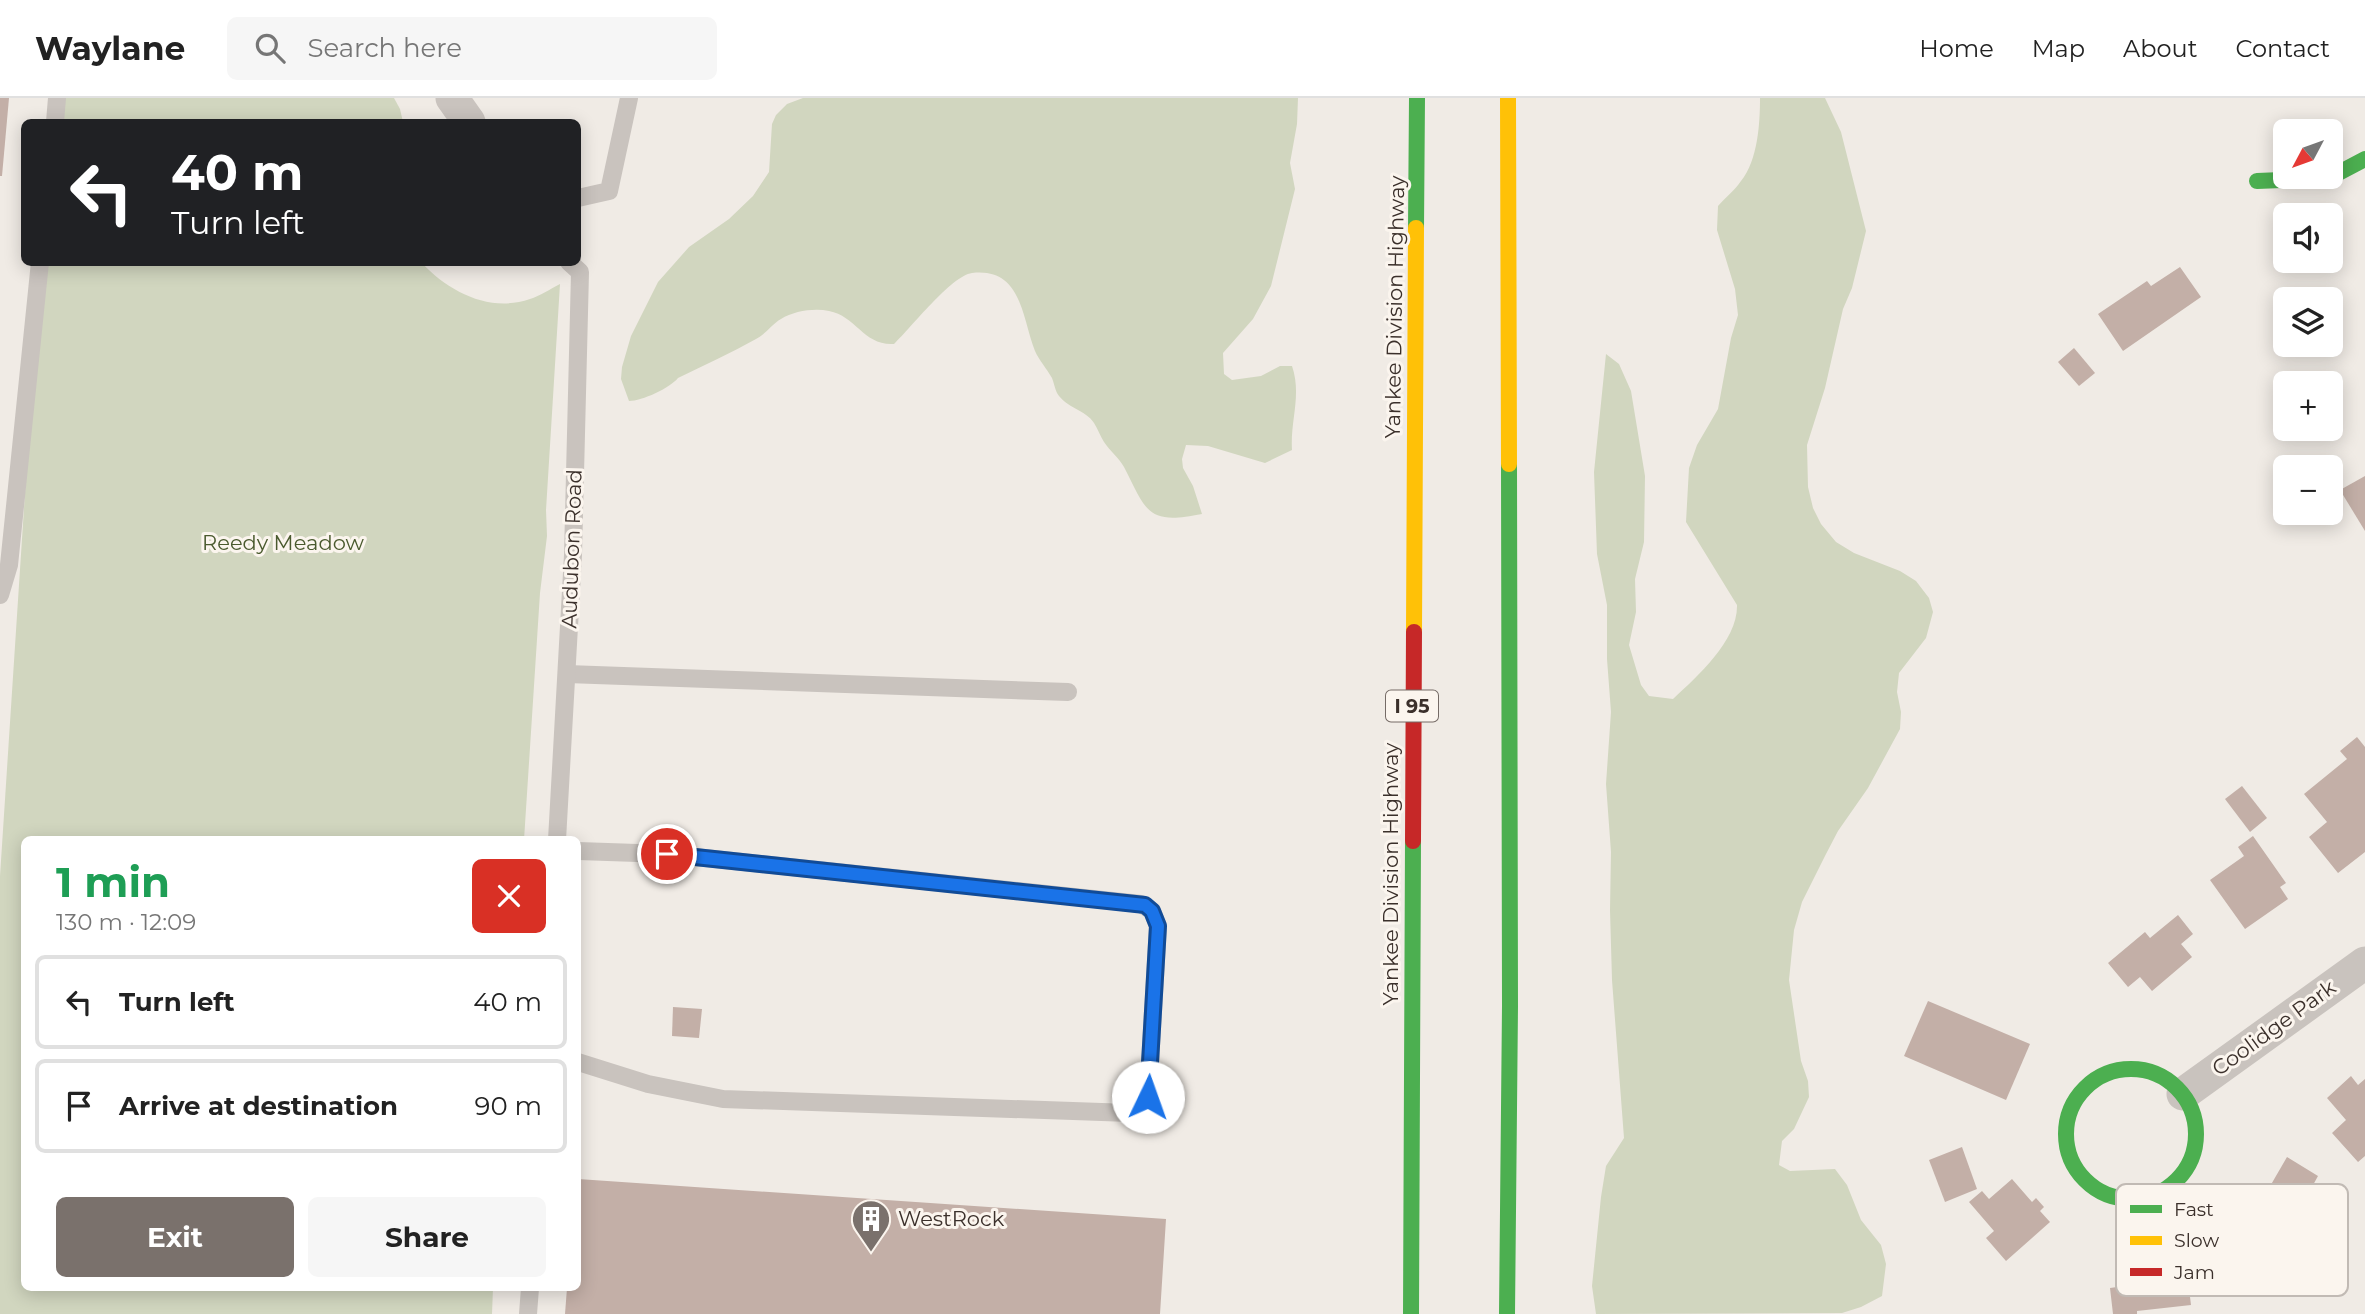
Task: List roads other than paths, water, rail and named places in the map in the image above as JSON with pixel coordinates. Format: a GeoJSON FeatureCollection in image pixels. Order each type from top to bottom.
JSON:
{"type":"FeatureCollection","features":[{"type":"Feature","properties":{"kind":"main road","name":"Yankee Division Highway"},"geometry":{"type":"LineString","coordinates":[[1411,1314],[1412,673],[1417,98]]}},
{"type":"Feature","properties":{"kind":"main road"},"geometry":{"type":"LineString","coordinates":[[1507,1314],[1510,1020],[1508,98]]}},
{"type":"Feature","properties":{"kind":"main road"},"geometry":{"type":"LineString","coordinates":[[2257,181],[2329,178],[2343,173],[2365,159]]}},
{"type":"Feature","properties":{"kind":"main road"},"geometry":{"type":"LineString","coordinates":[[2116,1196],[2099,1190],[2079,1173],[2068,1150],[2066,1125],[2075,1101],[2091,1082],[2114,1071],[2139,1069],[2163,1077],[2183,1094],[2194,1117],[2196,1142],[2188,1166],[2172,1184]]}},
{"type":"Feature","properties":{"kind":"street"},"geometry":{"type":"LineString","coordinates":[[452,98],[467,119]]}},
{"type":"Feature","properties":{"kind":"street","name":"Coolidge Park"},"geometry":{"type":"LineString","coordinates":[[2183,1094],[2365,963]]}},
{"type":"Feature","properties":{"kind":"lane"},"geometry":{"type":"LineString","coordinates":[[54,119],[57,98]]}},
{"type":"Feature","properties":{"kind":"lane"},"geometry":{"type":"LineString","coordinates":[[581,197],[610,191],[629,98]]}},
{"type":"Feature","properties":{"kind":"lane"},"geometry":{"type":"LineString","coordinates":[[0,595],[9,565],[40,266]]}},
{"type":"Feature","properties":{"kind":"lane","name":"Audubon Road"},"geometry":{"type":"LineString","coordinates":[[557,836],[573,555],[580,271],[574,266]]}},
{"type":"Feature","properties":{"kind":"lane"},"geometry":{"type":"LineString","coordinates":[[567,674],[1069,692]]}},
{"type":"Feature","properties":{"kind":"lane"},"geometry":{"type":"LineString","coordinates":[[581,851],[667,854],[1142,904],[1152,911],[1158,926],[1149,1093],[1142,1108],[1134,1112],[723,1099],[648,1083],[581,1063]]}},
{"type":"Feature","properties":{"kind":"lane"},"geometry":{"type":"LineString","coordinates":[[528,1314],[530,1291]]}},
{"type":"Feature","properties":{"kind":"place","name":"WestRock"},"geometry":{"type":"Point","coordinates":[871,1253]}},
{"type":"Feature","properties":{"kind":"park label","name":"Reedy Meadow"},"geometry":{"type":"Point","coordinates":[283,543]}}]}
